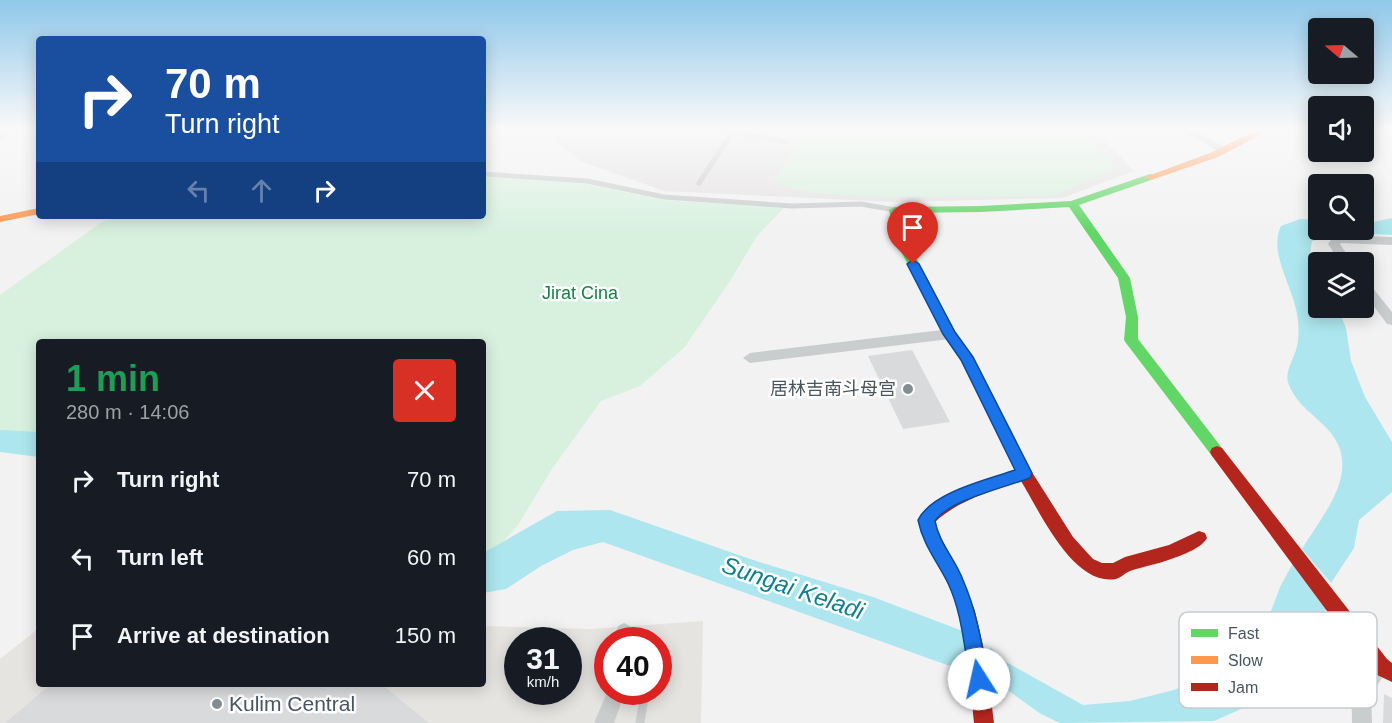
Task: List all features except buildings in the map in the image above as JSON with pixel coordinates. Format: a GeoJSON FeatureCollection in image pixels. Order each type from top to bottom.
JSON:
{"type":"FeatureCollection","features":[{"type":"Feature","properties":{"kind":"street"},"geometry":{"type":"LineString","coordinates":[[1185,164],[1072,204],[981,209],[895,210],[904,246],[950,334],[966,357],[1025,473],[1067,542],[1087,564],[1101,571],[1115,572],[1125,565],[1172,552],[1199,538]]}},
{"type":"Feature","properties":{"kind":"street"},"geometry":{"type":"LineString","coordinates":[[1072,204],[1124,279],[1132,317],[1131,340],[1339,612]]}},
{"type":"Feature","properties":{"kind":"street"},"geometry":{"type":"LineString","coordinates":[[0,219],[36,212]]}},
{"type":"Feature","properties":{"kind":"street"},"geometry":{"type":"LineString","coordinates":[[1339,252],[1334,244],[1338,239],[1392,240]]}},
{"type":"Feature","properties":{"kind":"street"},"geometry":{"type":"LineString","coordinates":[[1374,298],[1392,321]]}},
{"type":"Feature","properties":{"kind":"street"},"geometry":{"type":"LineString","coordinates":[[750,358],[950,334]]}},
{"type":"Feature","properties":{"kind":"street"},"geometry":{"type":"LineString","coordinates":[[984,723],[969,623],[954,578],[927,530],[926,520],[933,510],[950,501],[1025,473]]}},
{"type":"Feature","properties":{"kind":"street"},"geometry":{"type":"LineString","coordinates":[[604,723],[612,705]]}},
{"type":"Feature","properties":{"kind":"lane"},"geometry":{"type":"LineString","coordinates":[[699,183],[712,164]]}},
{"type":"Feature","properties":{"kind":"lane"},"geometry":{"type":"LineString","coordinates":[[486,174],[587,181],[664,197],[792,206],[861,204],[895,210]]}},
{"type":"Feature","properties":{"kind":"lane"},"geometry":{"type":"LineString","coordinates":[[643,722],[644,705]]}},
{"type":"Feature","properties":{"kind":"shaded area"},"geometry":{"type":"Polygon","coordinates":[[[587,164],[1127,164],[1134,171],[1062,198],[896,202],[664,191],[587,164]]]}},
{"type":"Feature","properties":{"kind":"shaded area"},"geometry":{"type":"Polygon","coordinates":[[[703,621],[701,723],[0,723],[0,659],[36,630],[36,687],[486,687],[486,626],[519,627],[504,627],[504,705],[582,705],[582,629],[594,629],[594,705],[672,705],[672,627],[618,627],[703,621]]]}},
{"type":"Feature","properties":{"kind":"green space"},"geometry":{"type":"Polygon","coordinates":[[[785,164],[1112,164],[1115,167],[1054,196],[887,197],[810,193],[773,183],[785,164]]]}},
{"type":"Feature","properties":{"kind":"green space","name":"Jirat Cina"},"geometry":{"type":"Polygon","coordinates":[[[486,177],[586,184],[664,200],[784,208],[757,236],[730,281],[684,348],[640,386],[601,401],[552,469],[518,525],[486,561],[486,339],[36,339],[36,450],[0,446],[0,295],[103,221],[112,219],[486,219],[486,177]]]}},
{"type":"Feature","properties":{"kind":"water"},"geometry":{"type":"Polygon","coordinates":[[[1392,218],[1392,235],[1374,234],[1374,222],[1392,218]]]}},
{"type":"Feature","properties":{"kind":"water"},"geometry":{"type":"Polygon","coordinates":[[[1300,219],[1308,219],[1308,240],[1316,240],[1312,241],[1310,252],[1308,252],[1308,318],[1342,318],[1346,328],[1351,361],[1365,397],[1392,442],[1392,492],[1359,520],[1354,548],[1331,583],[1302,549],[1336,493],[1341,478],[1342,463],[1339,448],[1326,427],[1297,399],[1289,385],[1287,375],[1298,342],[1298,322],[1295,304],[1277,247],[1281,226],[1300,219]]]}},
{"type":"Feature","properties":{"kind":"water"},"geometry":{"type":"Polygon","coordinates":[[[0,430],[36,432],[36,457],[0,452],[0,430]]]}},
{"type":"Feature","properties":{"kind":"water","name":"Sungai Keladi"},"geometry":{"type":"Polygon","coordinates":[[[610,510],[753,560],[873,597],[968,633],[970,675],[603,542],[573,550],[541,566],[506,589],[486,592],[486,551],[557,511],[610,510]]]}},
{"type":"Feature","properties":{"kind":"water"},"geometry":{"type":"Polygon","coordinates":[[[1293,563],[1327,605],[1325,612],[1270,612],[1293,563]]]}},
{"type":"Feature","properties":{"kind":"water"},"geometry":{"type":"Polygon","coordinates":[[[990,647],[1006,662],[1083,705],[1130,701],[1179,688],[1179,708],[1243,708],[1214,721],[1060,723],[1041,714],[992,679],[990,647]]]}},
{"type":"Feature","properties":{"kind":"traffic: fast"},"geometry":{"type":"LineString","coordinates":[[921,278],[904,246],[895,210],[981,209],[1072,204],[1150,177]]}},
{"type":"Feature","properties":{"kind":"traffic: fast"},"geometry":{"type":"LineString","coordinates":[[1072,204],[1124,278],[1132,317],[1131,340],[1217,452]]}},
{"type":"Feature","properties":{"kind":"traffic: slow"},"geometry":{"type":"LineString","coordinates":[[1150,177],[1189,164]]}},
{"type":"Feature","properties":{"kind":"traffic: slow"},"geometry":{"type":"LineString","coordinates":[[0,219],[36,212]]}},
{"type":"Feature","properties":{"kind":"traffic: jam"},"geometry":{"type":"LineString","coordinates":[[921,278],[950,334],[966,357],[1025,473],[1067,542],[1087,564],[1101,571],[1115,571],[1125,565],[1172,552],[1199,538]]}},
{"type":"Feature","properties":{"kind":"traffic: jam"},"geometry":{"type":"LineString","coordinates":[[1217,452],[1339,612]]}},
{"type":"Feature","properties":{"kind":"traffic: jam"},"geometry":{"type":"LineString","coordinates":[[984,723],[971,626],[957,585],[932,540],[926,520],[960,496],[1025,473]]}},
{"type":"Feature","properties":{"kind":"traffic: jam"},"geometry":{"type":"LineString","coordinates":[[1377,662],[1392,673]]}},
{"type":"Feature","properties":{"kind":"place","name":"居林吉南斗母宫"},"geometry":{"type":"Point","coordinates":[908,389]}},
{"type":"Feature","properties":{"kind":"place","name":"Kulim Central"},"geometry":{"type":"Point","coordinates":[217,704]}},
{"type":"Feature","properties":{"kind":"route"},"geometry":{"type":"LineString","coordinates":[[913,264],[950,334],[966,357],[1025,473],[950,501],[933,510],[926,520],[930,537],[954,578],[962,597],[979,679]]}}]}
